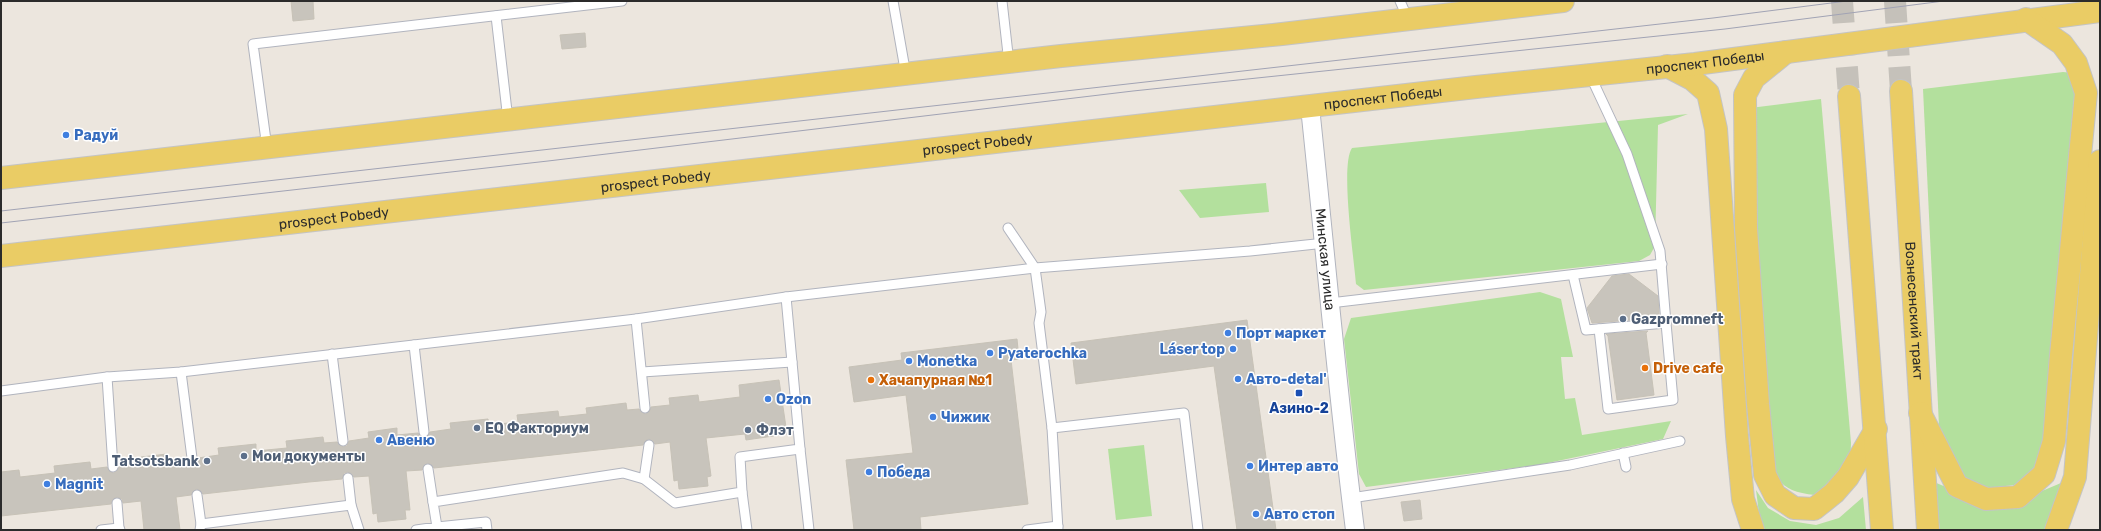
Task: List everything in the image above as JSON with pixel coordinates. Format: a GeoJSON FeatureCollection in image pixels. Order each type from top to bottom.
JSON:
{"type":"FeatureCollection","features":[{"type":"Feature","properties":{"kind":"main road"},"geometry":{"type":"LineString","coordinates":[[1,178],[508,122],[1008,63],[1404,10],[1563,1]]}},
{"type":"Feature","properties":{"kind":"main road","name":"проспект Победы"},"geometry":{"type":"LineString","coordinates":[[1310,107],[1786,52],[2026,19],[2100,11]]}},
{"type":"Feature","properties":{"kind":"main road"},"geometry":{"type":"LineString","coordinates":[[1920,413],[1957,486],[1986,499],[2018,498],[2044,474],[2054,441],[2086,93],[2076,63],[2062,44],[2026,19]]}},
{"type":"Feature","properties":{"kind":"main road"},"geometry":{"type":"LineString","coordinates":[[1786,52],[1754,78],[1745,95],[1746,228],[1758,404],[1765,476],[1775,496],[1794,508],[1814,509],[1834,493],[1848,477],[1876,430]]}},
{"type":"Feature","properties":{"kind":"main road"},"geometry":{"type":"LineString","coordinates":[[1667,66],[1692,79],[1708,93],[1716,129],[1737,436],[1743,499],[1752,530]]}},
{"type":"Feature","properties":{"kind":"main road","name":"Вознесенский тракт"},"geometry":{"type":"LineString","coordinates":[[1901,91],[1928,530]]}},
{"type":"Feature","properties":{"kind":"main road"},"geometry":{"type":"LineString","coordinates":[[1849,96],[1876,430],[1882,530]]}},
{"type":"Feature","properties":{"kind":"main road","name":"prospect Pobedy"},"geometry":{"type":"LineString","coordinates":[[1,256],[1310,107]]}},
{"type":"Feature","properties":{"kind":"main road"},"geometry":{"type":"LineString","coordinates":[[2056,530],[2074,477],[2100,162]]}},
{"type":"Feature","properties":{"kind":"street","name":"Минская улица"},"geometry":{"type":"LineString","coordinates":[[1310,107],[1330,303],[1331,330],[1355,530]]}},
{"type":"Feature","properties":{"kind":"lane"},"geometry":{"type":"LineString","coordinates":[[267,149],[253,44],[622,1]]}},
{"type":"Feature","properties":{"kind":"lane"},"geometry":{"type":"LineString","coordinates":[[893,1],[906,75]]}},
{"type":"Feature","properties":{"kind":"lane"},"geometry":{"type":"LineString","coordinates":[[1002,1],[1008,63]]}},
{"type":"Feature","properties":{"kind":"lane"},"geometry":{"type":"LineString","coordinates":[[496,16],[508,122]]}},
{"type":"Feature","properties":{"kind":"lane"},"geometry":{"type":"LineString","coordinates":[[1590,74],[1627,154],[1660,251],[1673,400],[1608,409],[1599,329]]}},
{"type":"Feature","properties":{"kind":"lane"},"geometry":{"type":"LineString","coordinates":[[1008,228],[1035,268],[1041,312],[1039,324],[1052,428],[1058,528],[1027,530]]}},
{"type":"Feature","properties":{"kind":"lane"},"geometry":{"type":"LineString","coordinates":[[1,391],[107,377],[181,372],[636,319],[786,297],[1035,268],[1250,251],[1324,243]]}},
{"type":"Feature","properties":{"kind":"lane"},"geometry":{"type":"LineString","coordinates":[[1330,303],[1662,264]]}},
{"type":"Feature","properties":{"kind":"lane"},"geometry":{"type":"LineString","coordinates":[[1573,275],[1586,330],[1666,323]]}},
{"type":"Feature","properties":{"kind":"lane"},"geometry":{"type":"LineString","coordinates":[[786,297],[809,530]]}},
{"type":"Feature","properties":{"kind":"lane"},"geometry":{"type":"LineString","coordinates":[[636,319],[645,408]]}},
{"type":"Feature","properties":{"kind":"lane"},"geometry":{"type":"LineString","coordinates":[[414,345],[424,432]]}},
{"type":"Feature","properties":{"kind":"lane"},"geometry":{"type":"LineString","coordinates":[[332,354],[343,441]]}},
{"type":"Feature","properties":{"kind":"lane"},"geometry":{"type":"LineString","coordinates":[[642,372],[792,362]]}},
{"type":"Feature","properties":{"kind":"lane"},"geometry":{"type":"LineString","coordinates":[[181,372],[192,458]]}},
{"type":"Feature","properties":{"kind":"lane"},"geometry":{"type":"LineString","coordinates":[[107,377],[113,467]]}},
{"type":"Feature","properties":{"kind":"lane"},"geometry":{"type":"LineString","coordinates":[[1052,428],[1184,413],[1198,530]]}},
{"type":"Feature","properties":{"kind":"lane"},"geometry":{"type":"LineString","coordinates":[[1351,498],[1570,465],[1680,441]]}},
{"type":"Feature","properties":{"kind":"lane"},"geometry":{"type":"LineString","coordinates":[[644,480],[649,445]]}},
{"type":"Feature","properties":{"kind":"lane"},"geometry":{"type":"LineString","coordinates":[[747,530],[742,492],[740,458],[800,449]]}},
{"type":"Feature","properties":{"kind":"lane"},"geometry":{"type":"LineString","coordinates":[[1623,453],[1626,467]]}},
{"type":"Feature","properties":{"kind":"lane"},"geometry":{"type":"LineString","coordinates":[[428,469],[437,527]]}},
{"type":"Feature","properties":{"kind":"lane"},"geometry":{"type":"LineString","coordinates":[[433,502],[623,473],[644,480],[675,503],[742,492]]}},
{"type":"Feature","properties":{"kind":"lane"},"geometry":{"type":"LineString","coordinates":[[348,478],[351,505],[358,530]]}},
{"type":"Feature","properties":{"kind":"lane"},"geometry":{"type":"LineString","coordinates":[[197,495],[200,527],[351,505]]}},
{"type":"Feature","properties":{"kind":"lane"},"geometry":{"type":"LineString","coordinates":[[101,530],[120,529],[117,503]]}},
{"type":"Feature","properties":{"kind":"lane"},"geometry":{"type":"LineString","coordinates":[[416,530],[486,522],[487,530]]}},
{"type":"Feature","properties":{"kind":"green space"},"geometry":{"type":"Polygon","coordinates":[[[2063,72],[2073,73],[2078,91],[2051,431],[2036,471],[2014,485],[1990,488],[1958,475],[1939,426],[1923,89],[2063,72]]]}},
{"type":"Feature","properties":{"kind":"green space"},"geometry":{"type":"Polygon","coordinates":[[[1821,99],[1851,443],[1850,467],[1815,495],[1797,492],[1784,485],[1775,473],[1769,456],[1750,108],[1821,99]]]}},
{"type":"Feature","properties":{"kind":"green space"},"geometry":{"type":"Polygon","coordinates":[[[1688,114],[1658,125],[1655,246],[1650,255],[1639,261],[1364,290],[1356,284],[1347,192],[1347,173],[1352,148],[1688,114]]]}},
{"type":"Feature","properties":{"kind":"green space"},"geometry":{"type":"Polygon","coordinates":[[[1266,183],[1269,212],[1200,218],[1179,190],[1266,183]]]}},
{"type":"Feature","properties":{"kind":"green space"},"geometry":{"type":"Polygon","coordinates":[[[1540,292],[1561,299],[1573,357],[1561,357],[1565,399],[1575,398],[1582,435],[1671,421],[1663,439],[1538,465],[1366,487],[1359,474],[1344,339],[1351,318],[1540,292]]]}},
{"type":"Feature","properties":{"kind":"green space"},"geometry":{"type":"Polygon","coordinates":[[[1144,445],[1152,516],[1116,520],[1108,449],[1144,445]]]}},
{"type":"Feature","properties":{"kind":"green space"},"geometry":{"type":"Polygon","coordinates":[[[2068,480],[2051,530],[1940,530],[1934,482],[1977,500],[2016,502],[2068,480]]]}},
{"type":"Feature","properties":{"kind":"green space"},"geometry":{"type":"Polygon","coordinates":[[[1756,490],[1768,508],[1790,521],[1816,525],[1839,518],[1863,497],[1866,530],[1763,530],[1760,521],[1756,490]]]}},
{"type":"Feature","properties":{"kind":"building"},"geometry":{"type":"Polygon","coordinates":[[[291,1],[313,1],[314,19],[293,21],[291,1]]]}},
{"type":"Feature","properties":{"kind":"building"},"geometry":{"type":"Polygon","coordinates":[[[585,33],[586,47],[562,49],[560,35],[585,33]]]}},
{"type":"Feature","properties":{"kind":"building"},"geometry":{"type":"Polygon","coordinates":[[[1629,274],[1658,296],[1659,315],[1657,318],[1592,323],[1587,308],[1612,276],[1629,274]]]}},
{"type":"Feature","properties":{"kind":"building"},"geometry":{"type":"Polygon","coordinates":[[[1247,320],[1276,530],[1237,530],[1214,366],[1076,384],[1071,343],[1247,320]]]}},
{"type":"Feature","properties":{"kind":"building"},"geometry":{"type":"Polygon","coordinates":[[[1648,331],[1646,333],[1654,395],[1617,400],[1608,336],[1606,334],[1648,331]]]}},
{"type":"Feature","properties":{"kind":"building"},"geometry":{"type":"Polygon","coordinates":[[[1017,339],[1019,359],[1011,360],[1028,504],[920,517],[921,530],[854,530],[846,460],[913,453],[906,395],[854,402],[849,367],[902,360],[901,353],[1017,339]]]}},
{"type":"Feature","properties":{"kind":"building"},"geometry":{"type":"Polygon","coordinates":[[[779,380],[787,434],[746,440],[745,434],[706,438],[711,476],[707,477],[708,486],[679,489],[678,480],[674,481],[670,442],[655,444],[649,439],[645,441],[643,445],[434,468],[431,464],[427,463],[422,470],[406,471],[410,510],[405,510],[406,519],[378,522],[377,513],[373,514],[369,476],[354,477],[348,472],[344,473],[342,479],[203,494],[200,490],[196,489],[191,495],[176,497],[180,530],[144,530],[141,501],[123,503],[122,499],[117,497],[112,500],[111,504],[1,516],[1,472],[19,470],[20,477],[55,473],[54,466],[90,462],[91,469],[107,467],[110,472],[114,473],[118,470],[119,466],[142,464],[141,457],[167,454],[168,461],[186,459],[192,464],[196,462],[198,458],[219,455],[218,448],[256,444],[256,451],[287,448],[286,441],[323,437],[324,443],[337,442],[343,447],[347,446],[349,441],[369,438],[368,432],[397,428],[397,435],[418,433],[421,437],[425,438],[430,432],[451,429],[450,423],[488,419],[489,425],[518,422],[517,415],[558,411],[559,417],[587,414],[586,408],[626,403],[627,410],[639,409],[642,413],[646,414],[650,411],[651,407],[670,405],[669,398],[698,395],[699,402],[740,397],[739,385],[779,380]]]}},
{"type":"Feature","properties":{"kind":"building"},"geometry":{"type":"Polygon","coordinates":[[[1420,500],[1422,519],[1404,521],[1401,502],[1420,500]]]}},
{"type":"Feature","properties":{"kind":"tunnel"},"geometry":{"type":"LineString","coordinates":[[1842,1],[1849,96]]}},
{"type":"Feature","properties":{"kind":"tunnel"},"geometry":{"type":"LineString","coordinates":[[1895,1],[1901,91]]}},
{"type":"Feature","properties":{"kind":"tram line"},"geometry":{"type":"LineString","coordinates":[[1,211],[1713,18],[1847,1]]}},
{"type":"Feature","properties":{"kind":"tram line"},"geometry":{"type":"LineString","coordinates":[[1,223],[548,161],[1133,91],[1725,29],[1944,1]]}},
{"type":"Feature","properties":{"kind":"place","name":"Радуй"},"geometry":{"type":"Point","coordinates":[66,135]}},
{"type":"Feature","properties":{"kind":"place","name":"Gazpromneft"},"geometry":{"type":"Point","coordinates":[1623,319]}},
{"type":"Feature","properties":{"kind":"place","name":"Порт маркет"},"geometry":{"type":"Point","coordinates":[1228,333]}},
{"type":"Feature","properties":{"kind":"place","name":"Láser top"},"geometry":{"type":"Point","coordinates":[1233,349]}},
{"type":"Feature","properties":{"kind":"place","name":"Pyaterochka"},"geometry":{"type":"Point","coordinates":[990,353]}},
{"type":"Feature","properties":{"kind":"place","name":"Monetka"},"geometry":{"type":"Point","coordinates":[909,361]}},
{"type":"Feature","properties":{"kind":"place","name":"Drive cafe"},"geometry":{"type":"Point","coordinates":[1645,368]}},
{"type":"Feature","properties":{"kind":"place","name":"Авто-detal'"},"geometry":{"type":"Point","coordinates":[1238,379]}},
{"type":"Feature","properties":{"kind":"place","name":"Хачапурная №1"},"geometry":{"type":"Point","coordinates":[871,380]}},
{"type":"Feature","properties":{"kind":"place","name":"Азино-2"},"geometry":{"type":"Point","coordinates":[1299,393]}},
{"type":"Feature","properties":{"kind":"place","name":"Ozon"},"geometry":{"type":"Point","coordinates":[768,399]}},
{"type":"Feature","properties":{"kind":"place","name":"Чижик"},"geometry":{"type":"Point","coordinates":[933,417]}},
{"type":"Feature","properties":{"kind":"place","name":"EQ Факториум"},"geometry":{"type":"Point","coordinates":[477,428]}},
{"type":"Feature","properties":{"kind":"place","name":"Флэт"},"geometry":{"type":"Point","coordinates":[748,430]}},
{"type":"Feature","properties":{"kind":"place","name":"Авеню"},"geometry":{"type":"Point","coordinates":[379,440]}},
{"type":"Feature","properties":{"kind":"place","name":"Мои документы"},"geometry":{"type":"Point","coordinates":[244,456]}},
{"type":"Feature","properties":{"kind":"place","name":"Tatsotsbank"},"geometry":{"type":"Point","coordinates":[207,461]}},
{"type":"Feature","properties":{"kind":"place","name":"Интер авто"},"geometry":{"type":"Point","coordinates":[1250,466]}},
{"type":"Feature","properties":{"kind":"place","name":"Победа"},"geometry":{"type":"Point","coordinates":[869,472]}},
{"type":"Feature","properties":{"kind":"place","name":"Magnit"},"geometry":{"type":"Point","coordinates":[47,484]}},
{"type":"Feature","properties":{"kind":"place","name":"Авто стоп"},"geometry":{"type":"Point","coordinates":[1256,514]}}]}
